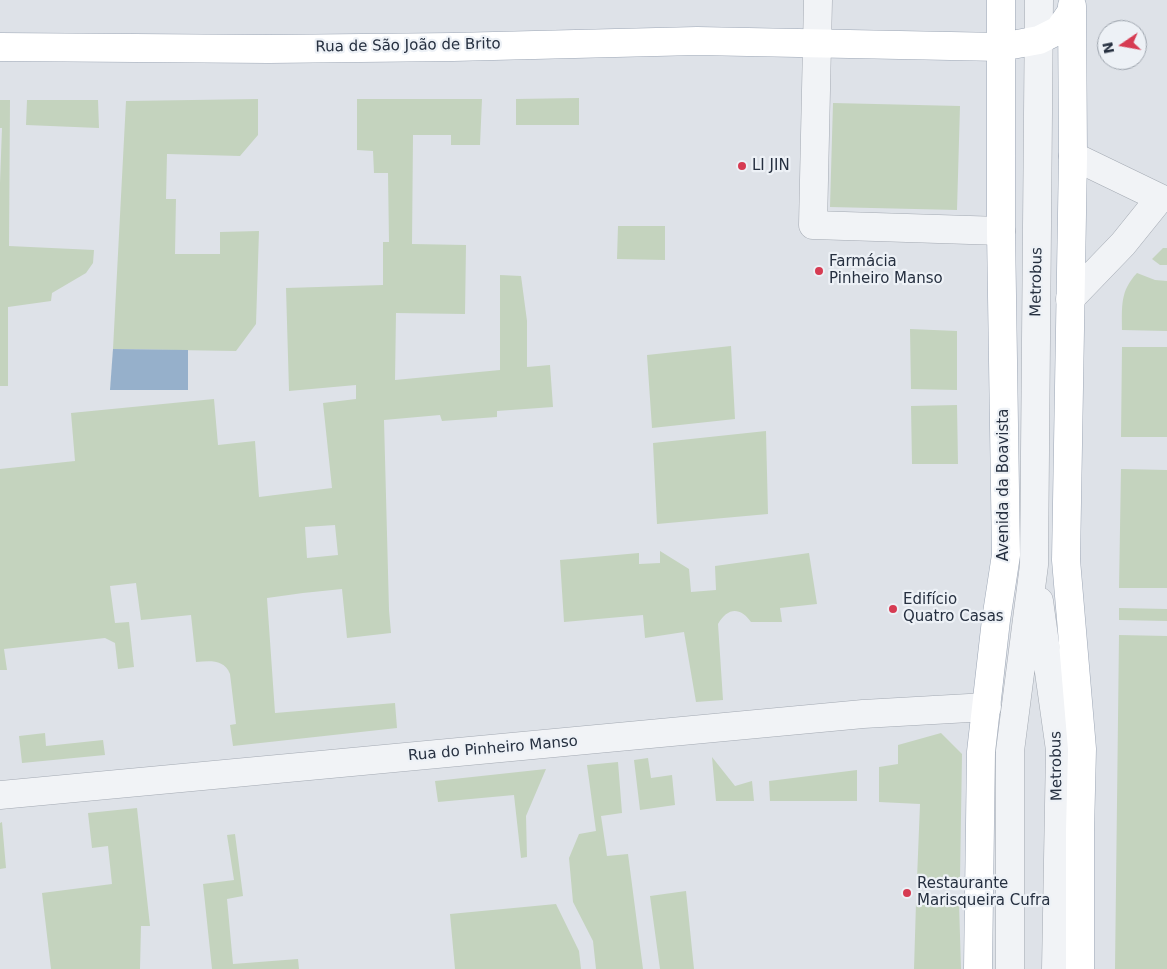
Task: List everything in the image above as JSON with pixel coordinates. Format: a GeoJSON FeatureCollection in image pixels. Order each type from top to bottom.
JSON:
{"type":"FeatureCollection","features":[{"type":"Feature","properties":{"kind":"main road","name":"Avenida da Boavista"},"geometry":{"type":"LineString","coordinates":[[978,969],[981,752],[996,620],[1006,555],[1001,231],[1001,0]]}},
{"type":"Feature","properties":{"kind":"main road","name":"Rua de São João de Brito"},"geometry":{"type":"LineString","coordinates":[[0,47],[268,49],[697,41],[1001,47],[1039,40],[1059,30],[1072,5]]}},
{"type":"Feature","properties":{"kind":"main road"},"geometry":{"type":"LineString","coordinates":[[1072,5],[1073,156],[1066,560],[1082,749],[1080,969]]}},
{"type":"Feature","properties":{"kind":"street"},"geometry":{"type":"LineString","coordinates":[[818,0],[813,225],[1001,231]]}},
{"type":"Feature","properties":{"kind":"street","name":"Metrobus"},"geometry":{"type":"LineString","coordinates":[[1010,969],[1010,751],[1034,565],[1040,0]]}},
{"type":"Feature","properties":{"kind":"street"},"geometry":{"type":"LineString","coordinates":[[1070,299],[1123,244],[1163,194],[1073,156]]}},
{"type":"Feature","properties":{"kind":"street","name":"Metrobus"},"geometry":{"type":"LineString","coordinates":[[1034,565],[1060,750],[1056,969]]}},
{"type":"Feature","properties":{"kind":"street","name":"Rua do Pinheiro Manso"},"geometry":{"type":"LineString","coordinates":[[0,795],[863,714],[987,707]]}},
{"type":"Feature","properties":{"kind":"green space"},"geometry":{"type":"Polygon","coordinates":[[[579,98],[579,125],[516,125],[516,99],[579,98]]]}},
{"type":"Feature","properties":{"kind":"green space"},"geometry":{"type":"Polygon","coordinates":[[[258,99],[258,135],[240,156],[167,154],[166,199],[176,199],[175,254],[220,254],[220,232],[259,231],[256,324],[236,351],[113,349],[126,101],[258,99]]]}},
{"type":"Feature","properties":{"kind":"green space"},"geometry":{"type":"Polygon","coordinates":[[[357,99],[482,99],[480,145],[451,145],[451,135],[413,135],[412,244],[466,245],[465,314],[396,313],[395,380],[500,370],[500,275],[521,276],[527,321],[527,367],[550,365],[553,407],[497,411],[497,417],[442,421],[440,415],[384,420],[391,633],[347,638],[342,589],[267,598],[275,713],[395,703],[397,728],[233,746],[230,725],[236,724],[230,674],[220,663],[196,662],[191,615],[141,620],[136,583],[110,586],[115,623],[129,622],[134,667],[118,669],[115,643],[105,638],[4,649],[7,670],[0,670],[0,469],[75,461],[71,413],[214,399],[218,445],[255,441],[259,497],[332,488],[323,403],[356,399],[356,385],[289,391],[286,288],[383,285],[383,242],[389,242],[388,173],[374,173],[373,151],[357,150],[357,99]],[[335,525],[305,527],[307,558],[338,555],[335,525]]]}},
{"type":"Feature","properties":{"kind":"green space"},"geometry":{"type":"Polygon","coordinates":[[[0,100],[10,100],[9,246],[94,250],[93,263],[86,273],[52,293],[51,301],[8,307],[8,386],[0,386],[0,183],[2,128],[0,128],[0,100]]]}},
{"type":"Feature","properties":{"kind":"green space"},"geometry":{"type":"Polygon","coordinates":[[[27,100],[98,100],[99,128],[26,125],[27,100]]]}},
{"type":"Feature","properties":{"kind":"green space"},"geometry":{"type":"Polygon","coordinates":[[[833,103],[960,106],[957,210],[830,207],[833,103]]]}},
{"type":"Feature","properties":{"kind":"green space"},"geometry":{"type":"Polygon","coordinates":[[[618,226],[665,226],[665,260],[617,259],[618,226]]]}},
{"type":"Feature","properties":{"kind":"green space"},"geometry":{"type":"Polygon","coordinates":[[[1163,248],[1167,248],[1167,265],[1160,265],[1152,259],[1163,248]]]}},
{"type":"Feature","properties":{"kind":"green space"},"geometry":{"type":"Polygon","coordinates":[[[1137,273],[1155,280],[1167,281],[1167,331],[1122,330],[1123,299],[1127,286],[1137,273]]]}},
{"type":"Feature","properties":{"kind":"green space"},"geometry":{"type":"Polygon","coordinates":[[[910,329],[957,331],[957,390],[911,389],[910,329]]]}},
{"type":"Feature","properties":{"kind":"green space"},"geometry":{"type":"Polygon","coordinates":[[[731,346],[735,419],[652,428],[647,355],[731,346]]]}},
{"type":"Feature","properties":{"kind":"green space"},"geometry":{"type":"Polygon","coordinates":[[[1122,347],[1167,347],[1167,437],[1121,437],[1122,347]]]}},
{"type":"Feature","properties":{"kind":"green space"},"geometry":{"type":"Polygon","coordinates":[[[957,405],[958,464],[912,464],[911,406],[957,405]]]}},
{"type":"Feature","properties":{"kind":"green space"},"geometry":{"type":"Polygon","coordinates":[[[766,431],[768,514],[657,524],[653,443],[766,431]]]}},
{"type":"Feature","properties":{"kind":"green space"},"geometry":{"type":"Polygon","coordinates":[[[1121,469],[1167,470],[1167,588],[1119,588],[1121,469]]]}},
{"type":"Feature","properties":{"kind":"green space"},"geometry":{"type":"Polygon","coordinates":[[[660,551],[689,569],[691,592],[716,590],[715,566],[809,553],[817,604],[780,608],[782,622],[751,622],[738,611],[729,612],[725,615],[718,624],[723,700],[696,702],[684,632],[645,638],[643,615],[564,622],[560,560],[639,553],[639,564],[660,563],[660,551]]]}},
{"type":"Feature","properties":{"kind":"green space"},"geometry":{"type":"Polygon","coordinates":[[[1119,608],[1167,609],[1167,621],[1119,620],[1119,608]]]}},
{"type":"Feature","properties":{"kind":"green space"},"geometry":{"type":"Polygon","coordinates":[[[1119,635],[1167,636],[1167,969],[1115,969],[1119,635]]]}},
{"type":"Feature","properties":{"kind":"green space"},"geometry":{"type":"Polygon","coordinates":[[[45,733],[46,746],[103,740],[105,755],[22,763],[19,736],[45,733]]]}},
{"type":"Feature","properties":{"kind":"green space"},"geometry":{"type":"Polygon","coordinates":[[[941,733],[962,754],[960,879],[917,879],[920,804],[879,802],[879,767],[898,764],[898,745],[941,733]]]}},
{"type":"Feature","properties":{"kind":"green space"},"geometry":{"type":"Polygon","coordinates":[[[712,757],[735,786],[752,781],[754,801],[716,801],[712,757]]]}},
{"type":"Feature","properties":{"kind":"green space"},"geometry":{"type":"Polygon","coordinates":[[[648,758],[651,778],[672,775],[675,805],[640,810],[634,760],[648,758]]]}},
{"type":"Feature","properties":{"kind":"green space"},"geometry":{"type":"Polygon","coordinates":[[[618,762],[622,813],[601,816],[607,856],[628,854],[643,969],[596,969],[593,941],[573,902],[569,858],[579,834],[596,831],[587,765],[618,762]]]}},
{"type":"Feature","properties":{"kind":"green space"},"geometry":{"type":"Polygon","coordinates":[[[546,769],[526,816],[527,857],[521,858],[514,795],[438,802],[435,781],[546,769]]]}},
{"type":"Feature","properties":{"kind":"green space"},"geometry":{"type":"Polygon","coordinates":[[[857,770],[857,801],[770,801],[769,781],[857,770]]]}},
{"type":"Feature","properties":{"kind":"green space"},"geometry":{"type":"Polygon","coordinates":[[[137,808],[150,926],[141,926],[140,969],[51,969],[42,893],[112,884],[108,846],[92,848],[88,813],[137,808]]]}},
{"type":"Feature","properties":{"kind":"green space"},"geometry":{"type":"Polygon","coordinates":[[[2,822],[6,868],[0,869],[0,823],[2,822]]]}},
{"type":"Feature","properties":{"kind":"green space"},"geometry":{"type":"Polygon","coordinates":[[[235,834],[243,896],[227,899],[233,964],[298,959],[299,969],[212,969],[203,884],[234,880],[227,835],[235,834]]]}},
{"type":"Feature","properties":{"kind":"green space"},"geometry":{"type":"Polygon","coordinates":[[[686,891],[694,969],[660,969],[650,896],[686,891]]]}},
{"type":"Feature","properties":{"kind":"green space"},"geometry":{"type":"Polygon","coordinates":[[[916,903],[959,903],[961,969],[914,969],[916,903]]]}},
{"type":"Feature","properties":{"kind":"green space"},"geometry":{"type":"Polygon","coordinates":[[[556,904],[579,951],[581,969],[455,969],[450,914],[556,904]]]}},
{"type":"Feature","properties":{"kind":"water"},"geometry":{"type":"Polygon","coordinates":[[[113,349],[188,350],[188,390],[110,390],[113,349]]]}},
{"type":"Feature","properties":{"kind":"place","name":"LI JIN"},"geometry":{"type":"Point","coordinates":[742,166]}},
{"type":"Feature","properties":{"kind":"place","name":"Farmácia Pinheiro Manso"},"geometry":{"type":"Point","coordinates":[819,271]}},
{"type":"Feature","properties":{"kind":"place","name":"Edifício Quatro Casas"},"geometry":{"type":"Point","coordinates":[893,609]}},
{"type":"Feature","properties":{"kind":"place","name":"Restaurante Marisqueira Cufra"},"geometry":{"type":"Point","coordinates":[907,893]}}]}
